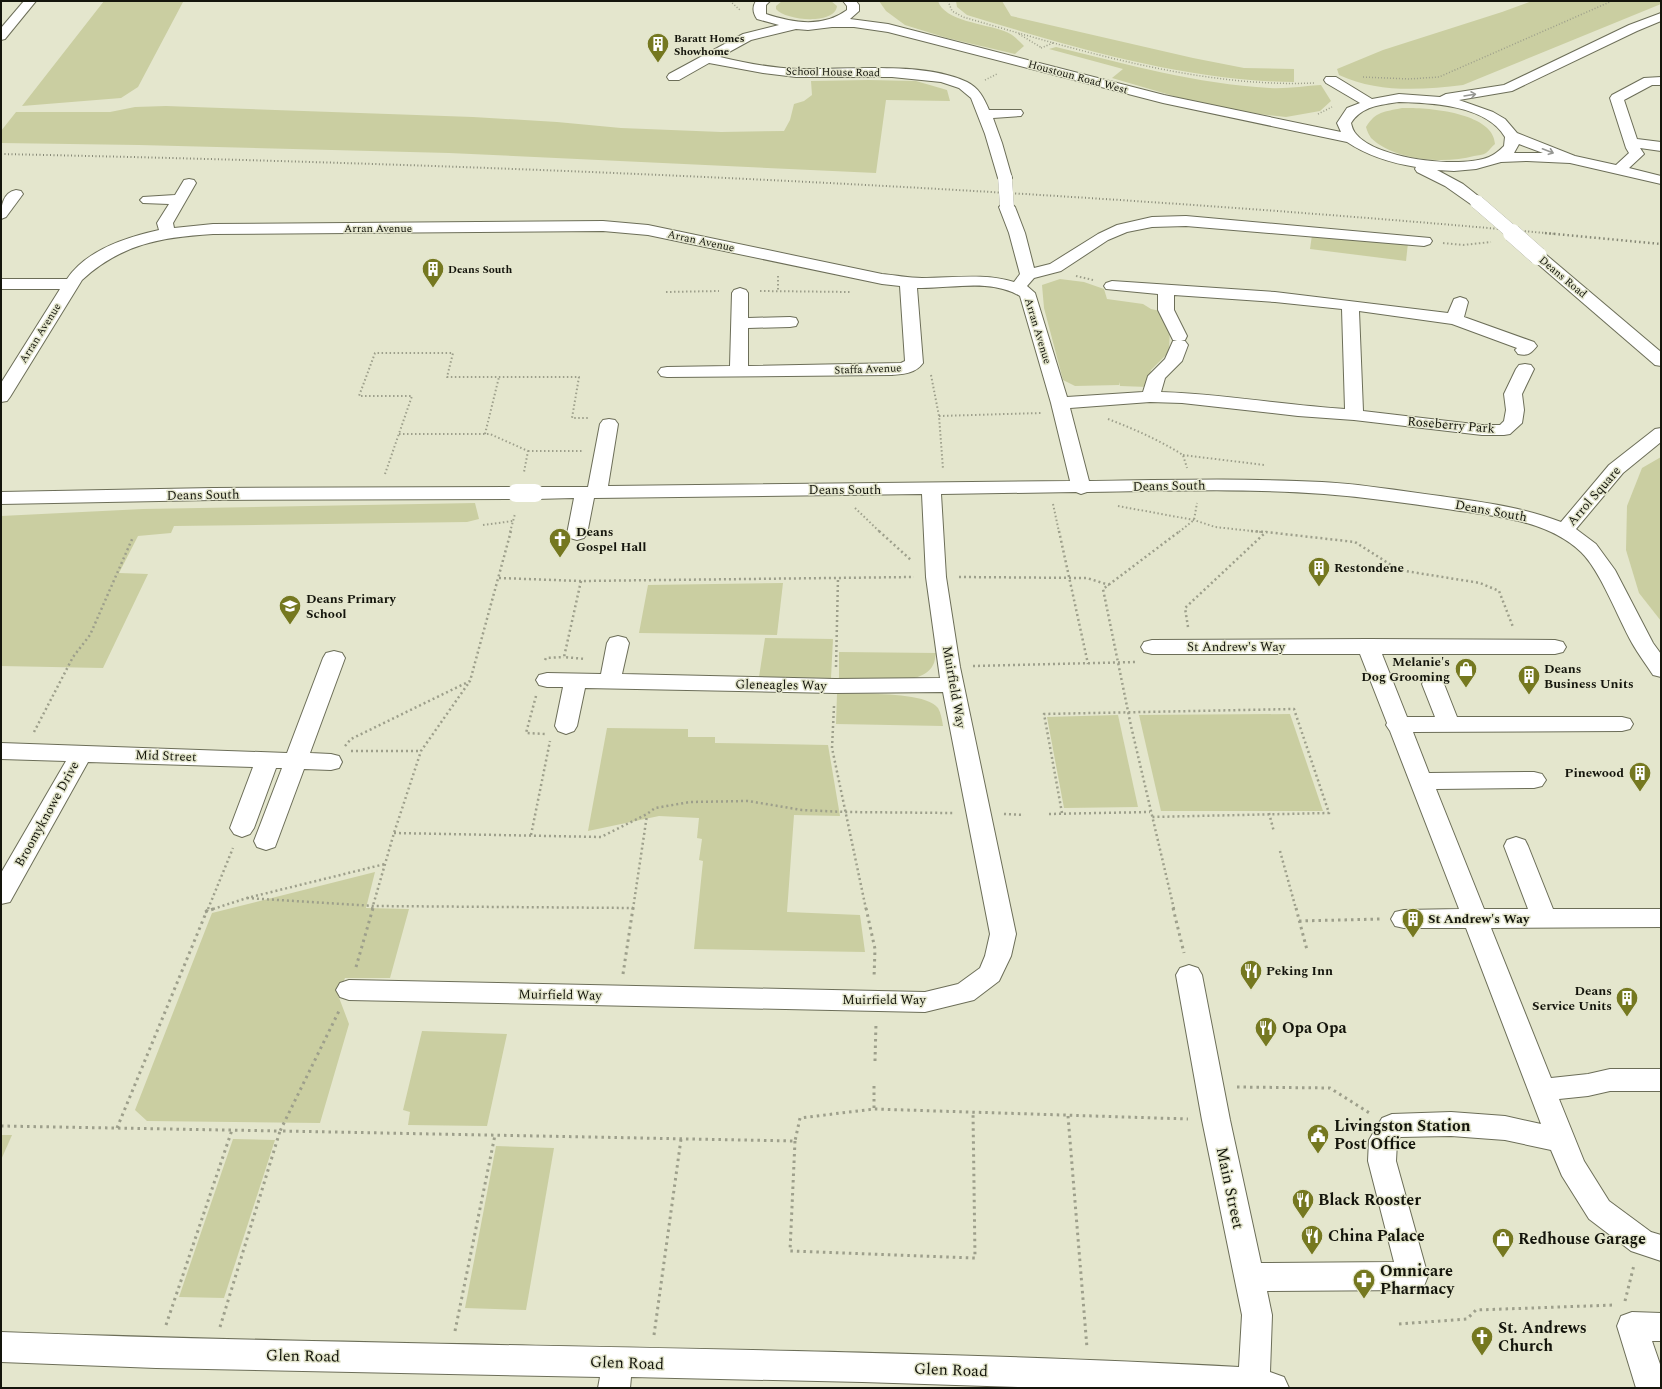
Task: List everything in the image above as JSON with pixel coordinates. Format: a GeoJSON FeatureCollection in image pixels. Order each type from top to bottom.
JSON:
{"type":"FeatureCollection","features":[{"type":"Feature","properties":{"kind":"street"},"geometry":{"type":"LineString","coordinates":[[2,32],[30,1]]}},
{"type":"Feature","properties":{"kind":"street"},"geometry":{"type":"LineString","coordinates":[[674,77],[747,37],[796,25],[829,23],[847,17],[853,11],[851,4]]}},
{"type":"Feature","properties":{"kind":"street","name":"Houstoun Road West"},"geometry":{"type":"LineString","coordinates":[[851,4],[888,28]]}},
{"type":"Feature","properties":{"kind":"street"},"geometry":{"type":"LineString","coordinates":[[747,37],[759,5],[776,22],[796,25]]}},
{"type":"Feature","properties":{"kind":"street"},"geometry":{"type":"LineString","coordinates":[[1433,100],[1507,88],[1661,17]]}},
{"type":"Feature","properties":{"kind":"street","name":"Houstoun Road West"},"geometry":{"type":"LineString","coordinates":[[829,23],[888,28],[1122,89],[1217,112],[1268,121],[1353,140]]}},
{"type":"Feature","properties":{"kind":"street","name":"School House Road"},"geometry":{"type":"LineString","coordinates":[[709,59],[754,68],[794,73],[913,74],[943,78],[966,87],[976,94],[997,144],[1005,178],[1007,207],[1017,233],[1023,281]]}},
{"type":"Feature","properties":{"kind":"street"},"geometry":{"type":"LineString","coordinates":[[1331,80],[1370,103]]}},
{"type":"Feature","properties":{"kind":"street"},"geometry":{"type":"LineString","coordinates":[[1634,149],[1617,98],[1649,81],[1661,81]]}},
{"type":"Feature","properties":{"kind":"street"},"geometry":{"type":"LineString","coordinates":[[1492,116],[1492,103],[1507,88]]}},
{"type":"Feature","properties":{"kind":"street"},"geometry":{"type":"LineString","coordinates":[[1499,158],[1508,151],[1513,144],[1512,136],[1505,126],[1492,116],[1455,103],[1399,98],[1370,103],[1352,111],[1344,123],[1346,131],[1353,140],[1372,151],[1407,162],[1434,166],[1462,166],[1485,163],[1499,158],[1527,157],[1570,159]]}},
{"type":"Feature","properties":{"kind":"street"},"geometry":{"type":"LineString","coordinates":[[985,114],[1016,113]]}},
{"type":"Feature","properties":{"kind":"street","name":"Houstoun Road West"},"geometry":{"type":"LineString","coordinates":[[1268,121],[1308,124],[1344,123]]}},
{"type":"Feature","properties":{"kind":"street"},"geometry":{"type":"LineString","coordinates":[[1512,136],[1570,159],[1661,180]]}},
{"type":"Feature","properties":{"kind":"street"},"geometry":{"type":"LineString","coordinates":[[1620,170],[1634,149],[1655,144],[1661,147]]}},
{"type":"Feature","properties":{"kind":"street","name":"Deans Road"},"geometry":{"type":"LineString","coordinates":[[1407,162],[1443,177],[1472,197],[1538,256],[1661,361]]}},
{"type":"Feature","properties":{"kind":"street"},"geometry":{"type":"LineString","coordinates":[[1472,197],[1472,176],[1485,163]]}},
{"type":"Feature","properties":{"kind":"street"},"geometry":{"type":"LineString","coordinates":[[168,233],[165,223],[178,199],[189,183]]}},
{"type":"Feature","properties":{"kind":"street"},"geometry":{"type":"LineString","coordinates":[[1,214],[16,194]]}},
{"type":"Feature","properties":{"kind":"street"},"geometry":{"type":"LineString","coordinates":[[148,200],[178,199]]}},
{"type":"Feature","properties":{"kind":"street"},"geometry":{"type":"LineString","coordinates":[[1023,281],[1055,268],[1103,237],[1122,228],[1152,222],[1186,221],[1424,241]]}},
{"type":"Feature","properties":{"kind":"street","name":"Arran Avenue"},"geometry":{"type":"LineString","coordinates":[[1,397],[6,381],[82,270],[104,255],[143,239],[168,233],[213,229],[603,226],[648,230],[908,282],[1023,281],[1061,408],[1081,488]]}},
{"type":"Feature","properties":{"kind":"street","name":"Staffa Avenue"},"geometry":{"type":"LineString","coordinates":[[667,372],[890,370],[906,368],[914,363],[908,282]]}},
{"type":"Feature","properties":{"kind":"street","name":"Arran Avenue"},"geometry":{"type":"LineString","coordinates":[[1,284],[71,284]]}},
{"type":"Feature","properties":{"kind":"street"},"geometry":{"type":"LineString","coordinates":[[1112,286],[1166,291],[1268,296],[1350,304],[1455,319],[1528,346],[1524,350]]}},
{"type":"Feature","properties":{"kind":"street"},"geometry":{"type":"LineString","coordinates":[[1150,397],[1158,376],[1173,361],[1179,340],[1166,310],[1166,291]]}},
{"type":"Feature","properties":{"kind":"street"},"geometry":{"type":"LineString","coordinates":[[739,371],[740,292]]}},
{"type":"Feature","properties":{"kind":"street"},"geometry":{"type":"LineString","coordinates":[[1455,319],[1460,302]]}},
{"type":"Feature","properties":{"kind":"street"},"geometry":{"type":"LineString","coordinates":[[1350,304],[1354,415]]}},
{"type":"Feature","properties":{"kind":"street"},"geometry":{"type":"LineString","coordinates":[[739,323],[790,322]]}},
{"type":"Feature","properties":{"kind":"street","name":"Roseberry Park"},"geometry":{"type":"LineString","coordinates":[[1061,408],[1150,397],[1182,398],[1298,411],[1354,415],[1482,430],[1504,430],[1513,423],[1515,410],[1513,394],[1525,369]]}},
{"type":"Feature","properties":{"kind":"street"},"geometry":{"type":"LineString","coordinates":[[577,534],[604,450],[609,424]]}},
{"type":"Feature","properties":{"kind":"street","name":"Arrol Square"},"geometry":{"type":"LineString","coordinates":[[1565,530],[1616,469],[1661,433]]}},
{"type":"Feature","properties":{"kind":"street","name":"Deans South"},"geometry":{"type":"LineString","coordinates":[[1,498],[371,493],[1081,488],[1223,485],[1324,488],[1486,509],[1539,520],[1565,530],[1589,548],[1605,570],[1643,644],[1661,670]]}},
{"type":"Feature","properties":{"kind":"street","name":"Muirfield Way"},"geometry":{"type":"LineString","coordinates":[[349,990],[925,1002],[965,993],[990,974],[998,956],[1003,934],[978,814],[933,577],[932,489]]}},
{"type":"Feature","properties":{"kind":"street"},"geometry":{"type":"LineString","coordinates":[[1368,646],[1397,724],[1475,918],[1572,1167],[1599,1210],[1652,1245]]}},
{"type":"Feature","properties":{"kind":"street","name":"St Andrew's Way"},"geometry":{"type":"LineString","coordinates":[[1152,647],[1555,647]]}},
{"type":"Feature","properties":{"kind":"street"},"geometry":{"type":"LineString","coordinates":[[266,841],[334,658]]}},
{"type":"Feature","properties":{"kind":"street","name":"Gleneagles Way"},"geometry":{"type":"LineString","coordinates":[[547,680],[576,680],[614,661],[835,686],[951,676]]}},
{"type":"Feature","properties":{"kind":"street"},"geometry":{"type":"LineString","coordinates":[[566,726],[576,680]]}},
{"type":"Feature","properties":{"kind":"street"},"geometry":{"type":"LineString","coordinates":[[1433,684],[1449,724]]}},
{"type":"Feature","properties":{"kind":"street"},"geometry":{"type":"LineString","coordinates":[[1397,724],[1622,724]]}},
{"type":"Feature","properties":{"kind":"street","name":"Mid Street"},"geometry":{"type":"LineString","coordinates":[[1,751],[297,760],[336,757]]}},
{"type":"Feature","properties":{"kind":"street","name":"Broomyknowe Drive"},"geometry":{"type":"LineString","coordinates":[[1,895],[81,754]]}},
{"type":"Feature","properties":{"kind":"street"},"geometry":{"type":"LineString","coordinates":[[242,828],[268,759]]}},
{"type":"Feature","properties":{"kind":"street"},"geometry":{"type":"LineString","coordinates":[[1420,782],[1534,780]]}},
{"type":"Feature","properties":{"kind":"street"},"geometry":{"type":"LineString","coordinates":[[1516,846],[1544,918]]}},
{"type":"Feature","properties":{"kind":"street"},"geometry":{"type":"LineString","coordinates":[[1404,919],[1661,918]]}},
{"type":"Feature","properties":{"kind":"street","name":"Main Street"},"geometry":{"type":"LineString","coordinates":[[1190,975],[1216,1120],[1257,1315],[1263,1385]]}},
{"type":"Feature","properties":{"kind":"street"},"geometry":{"type":"LineString","coordinates":[[1542,1090],[1588,1085],[1610,1080],[1661,1080]]}},
{"type":"Feature","properties":{"kind":"street"},"geometry":{"type":"LineString","coordinates":[[1249,1277],[1414,1276],[1382,1161],[1383,1140],[1392,1126],[1452,1124],[1505,1128],[1562,1142]]}},
{"type":"Feature","properties":{"kind":"street"},"geometry":{"type":"LineString","coordinates":[[1652,1388],[1632,1326],[1661,1327]]}},
{"type":"Feature","properties":{"kind":"street","name":"Glen Road"},"geometry":{"type":"LineString","coordinates":[[1,1347],[156,1353],[449,1358],[616,1376],[650,1364],[854,1367],[1089,1375],[1263,1385]]}},
{"type":"Feature","properties":{"kind":"path"},"geometry":{"type":"LineString","coordinates":[[948,1],[952,11],[963,16],[1054,43],[1200,77],[1241,83],[1292,85],[1350,77],[1409,79],[1439,77],[1612,1]]}},
{"type":"Feature","properties":{"kind":"path"},"geometry":{"type":"LineString","coordinates":[[1016,32],[1040,48],[1054,43]]}},
{"type":"Feature","properties":{"kind":"path"},"geometry":{"type":"LineString","coordinates":[[1308,124],[1312,117],[1333,106],[1337,94],[1347,89]]}},
{"type":"Feature","properties":{"kind":"path"},"geometry":{"type":"LineString","coordinates":[[1424,241],[1463,245],[1493,242]]}},
{"type":"Feature","properties":{"kind":"path"},"geometry":{"type":"LineString","coordinates":[[666,292],[855,292]]}},
{"type":"Feature","properties":{"kind":"path"},"geometry":{"type":"LineString","coordinates":[[371,493],[399,434],[412,396],[359,396],[375,353],[453,353],[447,377],[579,377],[572,418],[610,418],[609,424]]}},
{"type":"Feature","properties":{"kind":"path"},"geometry":{"type":"LineString","coordinates":[[914,363],[930,372],[939,416],[942,453]]}},
{"type":"Feature","properties":{"kind":"path"},"geometry":{"type":"LineString","coordinates":[[485,434],[499,377]]}},
{"type":"Feature","properties":{"kind":"path"},"geometry":{"type":"LineString","coordinates":[[939,416],[1061,408],[1108,419],[1143,432],[1183,455],[1188,474]]}},
{"type":"Feature","properties":{"kind":"path"},"geometry":{"type":"LineString","coordinates":[[399,434],[490,434],[528,451],[604,450]]}},
{"type":"Feature","properties":{"kind":"path"},"geometry":{"type":"LineString","coordinates":[[212,1354],[280,1131],[349,990],[394,832],[421,751],[470,681],[499,578],[513,521],[522,493],[528,451]]}},
{"type":"Feature","properties":{"kind":"path"},"geometry":{"type":"LineString","coordinates":[[1050,488],[1088,664]]}},
{"type":"Feature","properties":{"kind":"path"},"geometry":{"type":"LineString","coordinates":[[1081,488],[1088,501],[1194,520],[1215,528],[1355,542],[1398,570],[1480,583],[1499,591],[1521,647]]}},
{"type":"Feature","properties":{"kind":"path"},"geometry":{"type":"LineString","coordinates":[[836,490],[933,577]]}},
{"type":"Feature","properties":{"kind":"path"},"geometry":{"type":"LineString","coordinates":[[1190,975],[1127,712],[1103,589],[1194,520],[1197,498]]}},
{"type":"Feature","properties":{"kind":"path"},"geometry":{"type":"LineString","coordinates":[[483,525],[513,521]]}},
{"type":"Feature","properties":{"kind":"path"},"geometry":{"type":"LineString","coordinates":[[1189,631],[1185,608],[1266,532]]}},
{"type":"Feature","properties":{"kind":"path"},"geometry":{"type":"LineString","coordinates":[[23,752],[73,658],[90,635],[133,537]]}},
{"type":"Feature","properties":{"kind":"path"},"geometry":{"type":"LineString","coordinates":[[499,578],[581,580],[933,577],[1087,578],[1109,585]]}},
{"type":"Feature","properties":{"kind":"path"},"geometry":{"type":"LineString","coordinates":[[838,578],[832,748],[875,949],[875,1061]]}},
{"type":"Feature","properties":{"kind":"path"},"geometry":{"type":"LineString","coordinates":[[581,580],[564,658],[614,661]]}},
{"type":"Feature","properties":{"kind":"path"},"geometry":{"type":"LineString","coordinates":[[951,676],[1088,664],[1150,662],[1152,647]]}},
{"type":"Feature","properties":{"kind":"path"},"geometry":{"type":"LineString","coordinates":[[336,757],[351,739],[470,681]]}},
{"type":"Feature","properties":{"kind":"path"},"geometry":{"type":"LineString","coordinates":[[1062,813],[1044,714],[1294,709],[1328,813],[1151,817]]}},
{"type":"Feature","properties":{"kind":"path"},"geometry":{"type":"LineString","coordinates":[[531,835],[551,734],[554,728],[566,726]]}},
{"type":"Feature","properties":{"kind":"path"},"geometry":{"type":"LineString","coordinates":[[336,757],[421,751]]}},
{"type":"Feature","properties":{"kind":"path"},"geometry":{"type":"LineString","coordinates":[[394,832],[601,836],[647,814],[655,808],[690,802],[748,801],[802,810],[845,812],[1024,815]]}},
{"type":"Feature","properties":{"kind":"path"},"geometry":{"type":"LineString","coordinates":[[1049,814],[1150,812]]}},
{"type":"Feature","properties":{"kind":"path"},"geometry":{"type":"LineString","coordinates":[[619,996],[647,814]]}},
{"type":"Feature","properties":{"kind":"path"},"geometry":{"type":"LineString","coordinates":[[1269,814],[1274,832]]}},
{"type":"Feature","properties":{"kind":"path"},"geometry":{"type":"LineString","coordinates":[[117,1128],[205,912],[242,828]]}},
{"type":"Feature","properties":{"kind":"path"},"geometry":{"type":"LineString","coordinates":[[1280,851],[1307,950]]}},
{"type":"Feature","properties":{"kind":"path"},"geometry":{"type":"LineString","coordinates":[[205,912],[247,898],[386,864]]}},
{"type":"Feature","properties":{"kind":"path"},"geometry":{"type":"LineString","coordinates":[[247,898],[374,906],[633,908]]}},
{"type":"Feature","properties":{"kind":"path"},"geometry":{"type":"LineString","coordinates":[[1299,920],[1404,919]]}},
{"type":"Feature","properties":{"kind":"path"},"geometry":{"type":"LineString","coordinates":[[874,1086],[874,1109]]}},
{"type":"Feature","properties":{"kind":"path"},"geometry":{"type":"LineString","coordinates":[[1211,1087],[1330,1088],[1392,1126]]}},
{"type":"Feature","properties":{"kind":"path"},"geometry":{"type":"LineString","coordinates":[[973,1112],[975,1258],[790,1251],[796,1141],[800,1118],[874,1109],[973,1112],[1068,1116],[1216,1120]]}},
{"type":"Feature","properties":{"kind":"path"},"geometry":{"type":"LineString","coordinates":[[1068,1116],[1089,1375]]}},
{"type":"Feature","properties":{"kind":"path"},"geometry":{"type":"LineString","coordinates":[[1,1126],[796,1141]]}},
{"type":"Feature","properties":{"kind":"path"},"geometry":{"type":"LineString","coordinates":[[156,1353],[232,1130]]}},
{"type":"Feature","properties":{"kind":"path"},"geometry":{"type":"LineString","coordinates":[[449,1358],[495,1136]]}},
{"type":"Feature","properties":{"kind":"path"},"geometry":{"type":"LineString","coordinates":[[650,1364],[681,1139]]}},
{"type":"Feature","properties":{"kind":"path"},"geometry":{"type":"LineString","coordinates":[[1399,1324],[1467,1319],[1476,1310],[1624,1305],[1632,1270],[1652,1245]]}},
{"type":"Feature","properties":{"kind":"green space"},"geometry":{"type":"Polygon","coordinates":[[[104,1],[185,1],[183,2],[138,87],[121,98],[22,106],[104,1]]]}},
{"type":"Feature","properties":{"kind":"green space"},"geometry":{"type":"Polygon","coordinates":[[[782,1],[831,1],[837,6],[834,12],[828,16],[810,19],[799,18],[781,13],[776,9],[776,6],[782,1]]]}},
{"type":"Feature","properties":{"kind":"green space"},"geometry":{"type":"Polygon","coordinates":[[[879,1],[938,1],[942,8],[948,13],[966,21],[1007,32],[1015,37],[1024,46],[1015,54],[947,38],[905,25],[886,11],[879,1]]]}},
{"type":"Feature","properties":{"kind":"green space"},"geometry":{"type":"Polygon","coordinates":[[[956,1],[1002,1],[1011,16],[1193,58],[1244,68],[1294,69],[1294,82],[1211,76],[1129,60],[1047,39],[967,15],[957,7],[956,1]]]}},
{"type":"Feature","properties":{"kind":"green space"},"geometry":{"type":"Polygon","coordinates":[[[1532,1],[1661,1],[1661,4],[1463,85],[1400,89],[1369,85],[1339,75],[1337,69],[1383,50],[1532,1]]]}},
{"type":"Feature","properties":{"kind":"green space"},"geometry":{"type":"Polygon","coordinates":[[[1056,47],[1189,78],[1243,86],[1289,88],[1321,85],[1331,101],[1320,111],[1286,117],[1241,112],[1177,97],[1112,78],[1123,69],[1049,49],[1056,47]]]}},
{"type":"Feature","properties":{"kind":"green space"},"geometry":{"type":"Polygon","coordinates":[[[811,81],[916,81],[947,90],[950,101],[886,100],[876,173],[449,153],[1,143],[1,131],[16,112],[110,112],[135,107],[166,106],[473,117],[557,122],[621,128],[721,132],[784,131],[790,120],[794,104],[804,101],[812,95],[811,81]]]}},
{"type":"Feature","properties":{"kind":"green space"},"geometry":{"type":"Polygon","coordinates":[[[1402,108],[1441,111],[1471,118],[1483,125],[1492,133],[1495,144],[1483,154],[1449,160],[1421,159],[1393,152],[1381,146],[1371,138],[1366,127],[1377,115],[1402,108]]]}},
{"type":"Feature","properties":{"kind":"green space"},"geometry":{"type":"Polygon","coordinates":[[[1312,235],[1408,243],[1406,261],[1310,249],[1312,235]]]}},
{"type":"Feature","properties":{"kind":"green space"},"geometry":{"type":"Polygon","coordinates":[[[1060,279],[1084,282],[1104,289],[1107,299],[1143,304],[1151,309],[1160,311],[1170,327],[1169,352],[1151,370],[1148,387],[1120,386],[1119,382],[1119,385],[1075,386],[1063,380],[1044,308],[1042,285],[1060,279]]]}},
{"type":"Feature","properties":{"kind":"green space"},"geometry":{"type":"Polygon","coordinates":[[[1661,457],[1661,621],[1639,593],[1626,550],[1627,506],[1642,468],[1661,457]]]}},
{"type":"Feature","properties":{"kind":"green space"},"geometry":{"type":"Polygon","coordinates":[[[475,503],[479,519],[467,522],[174,526],[171,533],[138,536],[119,573],[148,574],[103,668],[1,666],[1,516],[143,509],[475,503]]]}},
{"type":"Feature","properties":{"kind":"green space"},"geometry":{"type":"Polygon","coordinates":[[[783,583],[777,635],[639,633],[648,585],[783,583]]]}},
{"type":"Feature","properties":{"kind":"green space"},"geometry":{"type":"Polygon","coordinates":[[[765,638],[833,639],[831,678],[759,677],[765,638]]]}},
{"type":"Feature","properties":{"kind":"green space"},"geometry":{"type":"Polygon","coordinates":[[[839,652],[936,653],[933,665],[926,673],[904,680],[876,681],[839,679],[839,652]]]}},
{"type":"Feature","properties":{"kind":"green space"},"geometry":{"type":"Polygon","coordinates":[[[837,694],[875,694],[906,696],[920,699],[931,703],[938,708],[941,714],[943,726],[836,724],[837,694]]]}},
{"type":"Feature","properties":{"kind":"green space"},"geometry":{"type":"Polygon","coordinates":[[[1290,714],[1323,811],[1161,811],[1139,715],[1290,714]]]}},
{"type":"Feature","properties":{"kind":"green space"},"geometry":{"type":"Polygon","coordinates":[[[1118,715],[1138,807],[1064,808],[1047,717],[1118,715]]]}},
{"type":"Feature","properties":{"kind":"green space"},"geometry":{"type":"Polygon","coordinates":[[[607,728],[688,729],[688,737],[715,737],[715,743],[828,745],[840,816],[794,815],[787,912],[860,915],[865,952],[694,949],[703,861],[699,860],[702,839],[697,838],[699,818],[659,816],[588,831],[607,728]]]}},
{"type":"Feature","properties":{"kind":"green space"},"geometry":{"type":"Polygon","coordinates":[[[375,872],[366,908],[409,909],[390,978],[345,978],[338,995],[349,1024],[320,1123],[147,1121],[135,1110],[212,913],[375,872]]]}},
{"type":"Feature","properties":{"kind":"green space"},"geometry":{"type":"Polygon","coordinates":[[[422,1031],[507,1034],[487,1126],[408,1125],[410,1112],[403,1110],[422,1031]]]}},
{"type":"Feature","properties":{"kind":"green space"},"geometry":{"type":"Polygon","coordinates":[[[1,1135],[12,1135],[1,1160],[1,1135]]]}},
{"type":"Feature","properties":{"kind":"green space"},"geometry":{"type":"Polygon","coordinates":[[[233,1139],[275,1140],[224,1298],[179,1297],[233,1139]]]}},
{"type":"Feature","properties":{"kind":"green space"},"geometry":{"type":"Polygon","coordinates":[[[496,1146],[554,1148],[526,1310],[465,1308],[496,1146]]]}},
{"type":"Feature","properties":{"kind":"railway"},"geometry":{"type":"LineString","coordinates":[[1,154],[390,165],[779,180],[1167,203],[1553,234]]}},
{"type":"Feature","properties":{"kind":"railway"},"geometry":{"type":"LineString","coordinates":[[1545,233],[1553,234]]}},
{"type":"Feature","properties":{"kind":"railway"},"geometry":{"type":"LineString","coordinates":[[1553,234],[1661,244]]}},
{"type":"Feature","properties":{"kind":"place","name":"Baratt Homes Showhome"},"geometry":{"type":"Point","coordinates":[658,64]}},
{"type":"Feature","properties":{"kind":"place","name":"Deans South"},"geometry":{"type":"Point","coordinates":[433,288]}},
{"type":"Feature","properties":{"kind":"place","name":"Deans Gospel Hall"},"geometry":{"type":"Point","coordinates":[560,558]}},
{"type":"Feature","properties":{"kind":"place","name":"Restondene"},"geometry":{"type":"Point","coordinates":[1319,588]}},
{"type":"Feature","properties":{"kind":"place","name":"Deans Primary School"},"geometry":{"type":"Point","coordinates":[290,626]}},
{"type":"Feature","properties":{"kind":"place","name":"Melanie's Dog Grooming"},"geometry":{"type":"Point","coordinates":[1466,688]}},
{"type":"Feature","properties":{"kind":"place","name":"Deans Business Units"},"geometry":{"type":"Point","coordinates":[1529,696]}},
{"type":"Feature","properties":{"kind":"place","name":"Pinewood"},"geometry":{"type":"Point","coordinates":[1640,792]}},
{"type":"Feature","properties":{"kind":"place","name":"St Andrew's Way"},"geometry":{"type":"Point","coordinates":[1413,938]}},
{"type":"Feature","properties":{"kind":"place","name":"Peking Inn"},"geometry":{"type":"Point","coordinates":[1251,990]}},
{"type":"Feature","properties":{"kind":"place","name":"Deans Service Units"},"geometry":{"type":"Point","coordinates":[1627,1018]}},
{"type":"Feature","properties":{"kind":"place","name":"Opa Opa"},"geometry":{"type":"Point","coordinates":[1266,1048]}},
{"type":"Feature","properties":{"kind":"place","name":"Livingston Station Post Office"},"geometry":{"type":"Point","coordinates":[1318,1154]}},
{"type":"Feature","properties":{"kind":"place","name":"Black Rooster"},"geometry":{"type":"Point","coordinates":[1303,1220]}},
{"type":"Feature","properties":{"kind":"place","name":"China Palace"},"geometry":{"type":"Point","coordinates":[1312,1256]}},
{"type":"Feature","properties":{"kind":"place","name":"Redhouse Garage"},"geometry":{"type":"Point","coordinates":[1503,1258]}},
{"type":"Feature","properties":{"kind":"place","name":"Omnicare Pharmacy"},"geometry":{"type":"Point","coordinates":[1364,1300]}},
{"type":"Feature","properties":{"kind":"place","name":"St. Andrews Church"},"geometry":{"type":"Point","coordinates":[1482,1356]}}]}
